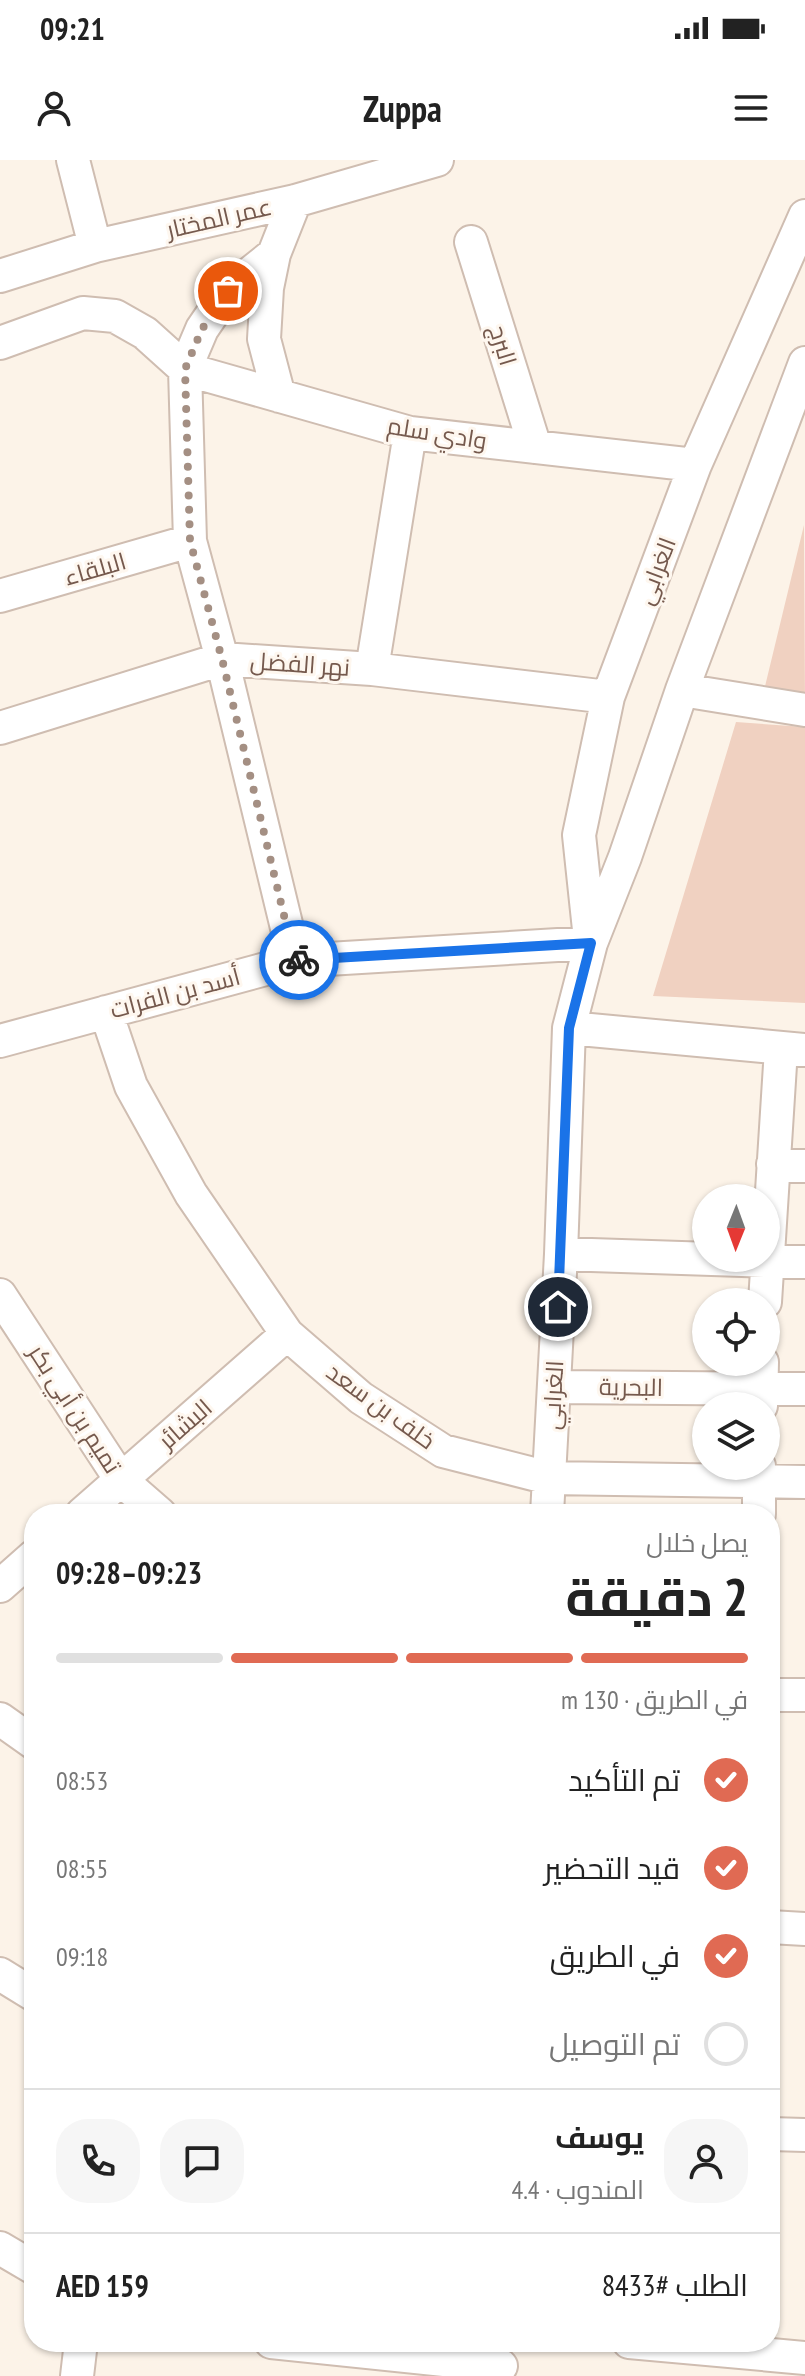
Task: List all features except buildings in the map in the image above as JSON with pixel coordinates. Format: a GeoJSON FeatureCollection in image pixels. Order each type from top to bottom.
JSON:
{"type":"FeatureCollection","features":[{"type":"Feature","properties":{"kind":"street"},"geometry":{"type":"LineString","coordinates":[[73,160],[95,246]]}},
{"type":"Feature","properties":{"kind":"street","name":"عمر المختار"},"geometry":{"type":"LineString","coordinates":[[0,276],[95,246],[295,201],[437,160]]}},
{"type":"Feature","properties":{"kind":"street"},"geometry":{"type":"LineString","coordinates":[[279,396],[264,339],[267,288],[274,254],[295,201]]}},
{"type":"Feature","properties":{"kind":"street","name":"الغرابي"},"geometry":{"type":"LineString","coordinates":[[591,943],[579,835],[608,697],[695,465],[805,216]]}},
{"type":"Feature","properties":{"kind":"street","name":"البرج"},"geometry":{"type":"LineString","coordinates":[[471,242],[535,447]]}},
{"type":"Feature","properties":{"kind":"street"},"geometry":{"type":"LineString","coordinates":[[274,254],[228,291],[202,329],[185,369],[190,541],[222,659],[295,961]]}},
{"type":"Feature","properties":{"kind":"street"},"geometry":{"type":"LineString","coordinates":[[0,343],[83,313],[115,316],[145,333],[185,369]]}},
{"type":"Feature","properties":{"kind":"street","name":"وادي سلم"},"geometry":{"type":"LineString","coordinates":[[185,369],[410,433],[695,465]]}},
{"type":"Feature","properties":{"kind":"street","name":"الغرابي"},"geometry":{"type":"LineString","coordinates":[[548,1504],[569,1028],[591,943],[625,857],[682,690],[803,377]]}},
{"type":"Feature","properties":{"kind":"street"},"geometry":{"type":"LineString","coordinates":[[372,669],[410,433]]}},
{"type":"Feature","properties":{"kind":"street","name":"البلقاء"},"geometry":{"type":"LineString","coordinates":[[0,596],[190,541]]}},
{"type":"Feature","properties":{"kind":"street","name":"نهر الفضل"},"geometry":{"type":"LineString","coordinates":[[0,728],[222,659],[372,669],[608,697]]}},
{"type":"Feature","properties":{"kind":"street"},"geometry":{"type":"LineString","coordinates":[[682,690],[805,710]]}},
{"type":"Feature","properties":{"kind":"street","name":"أسد بن الفرات"},"geometry":{"type":"LineString","coordinates":[[0,1041],[295,961],[591,943]]}},
{"type":"Feature","properties":{"kind":"street","name":"خلف بن سعد"},"geometry":{"type":"LineString","coordinates":[[106,1012],[131,1086],[191,1194],[287,1334],[361,1398],[443,1451],[549,1478],[692,1475]]}},
{"type":"Feature","properties":{"kind":"street"},"geometry":{"type":"LineString","coordinates":[[569,1028],[793,1050],[772,1184]]}},
{"type":"Feature","properties":{"kind":"street"},"geometry":{"type":"LineString","coordinates":[[773,1164],[805,1166]]}},
{"type":"Feature","properties":{"kind":"street"},"geometry":{"type":"LineString","coordinates":[[561,1254],[692,1258]]}},
{"type":"Feature","properties":{"kind":"street"},"geometry":{"type":"LineString","coordinates":[[780,1261],[805,1262]]}},
{"type":"Feature","properties":{"kind":"street","name":"تميم بن أبي بكر"},"geometry":{"type":"LineString","coordinates":[[0,1295],[121,1480],[149,1504]]}},
{"type":"Feature","properties":{"kind":"street","name":"البشائر"},"geometry":{"type":"LineString","coordinates":[[93,1504],[287,1334]]}},
{"type":"Feature","properties":{"kind":"street","name":"البحرية"},"geometry":{"type":"LineString","coordinates":[[554,1387],[761,1386],[805,1389]]}},
{"type":"Feature","properties":{"kind":"street","name":"خلف بن سعد"},"geometry":{"type":"LineString","coordinates":[[780,1478],[805,1482]]}},
{"type":"Feature","properties":{"kind":"street"},"geometry":{"type":"LineString","coordinates":[[759,1480],[759,1504]]}},
{"type":"Feature","properties":{"kind":"street"},"geometry":{"type":"LineString","coordinates":[[0,1586],[24,1565]]}},
{"type":"Feature","properties":{"kind":"street"},"geometry":{"type":"LineString","coordinates":[[780,1695],[805,1695]]}},
{"type":"Feature","properties":{"kind":"street"},"geometry":{"type":"LineString","coordinates":[[0,1719],[24,1736]]}},
{"type":"Feature","properties":{"kind":"street"},"geometry":{"type":"LineString","coordinates":[[780,1928],[805,1929]]}},
{"type":"Feature","properties":{"kind":"street"},"geometry":{"type":"LineString","coordinates":[[0,1974],[24,1989]]}},
{"type":"Feature","properties":{"kind":"street"},"geometry":{"type":"LineString","coordinates":[[780,2134],[805,2135]]}},
{"type":"Feature","properties":{"kind":"street"},"geometry":{"type":"LineString","coordinates":[[0,2248],[24,2262]]}},
{"type":"Feature","properties":{"kind":"street"},"geometry":{"type":"LineString","coordinates":[[77,2376],[80,2352]]}},
{"type":"Feature","properties":{"kind":"street"},"geometry":{"type":"LineString","coordinates":[[392,2352],[501,2361]]}},
{"type":"Feature","properties":{"kind":"street"},"geometry":{"type":"LineString","coordinates":[[763,2352],[805,2358]]}},
{"type":"Feature","properties":{"kind":"way so far"},"geometry":{"type":"LineString","coordinates":[[228,291],[202,329],[185,369],[190,541],[222,659],[295,961],[299,960]]}},
{"type":"Feature","properties":{"kind":"route"},"geometry":{"type":"LineString","coordinates":[[299,960],[591,943],[569,1028],[558,1307]]}}]}
